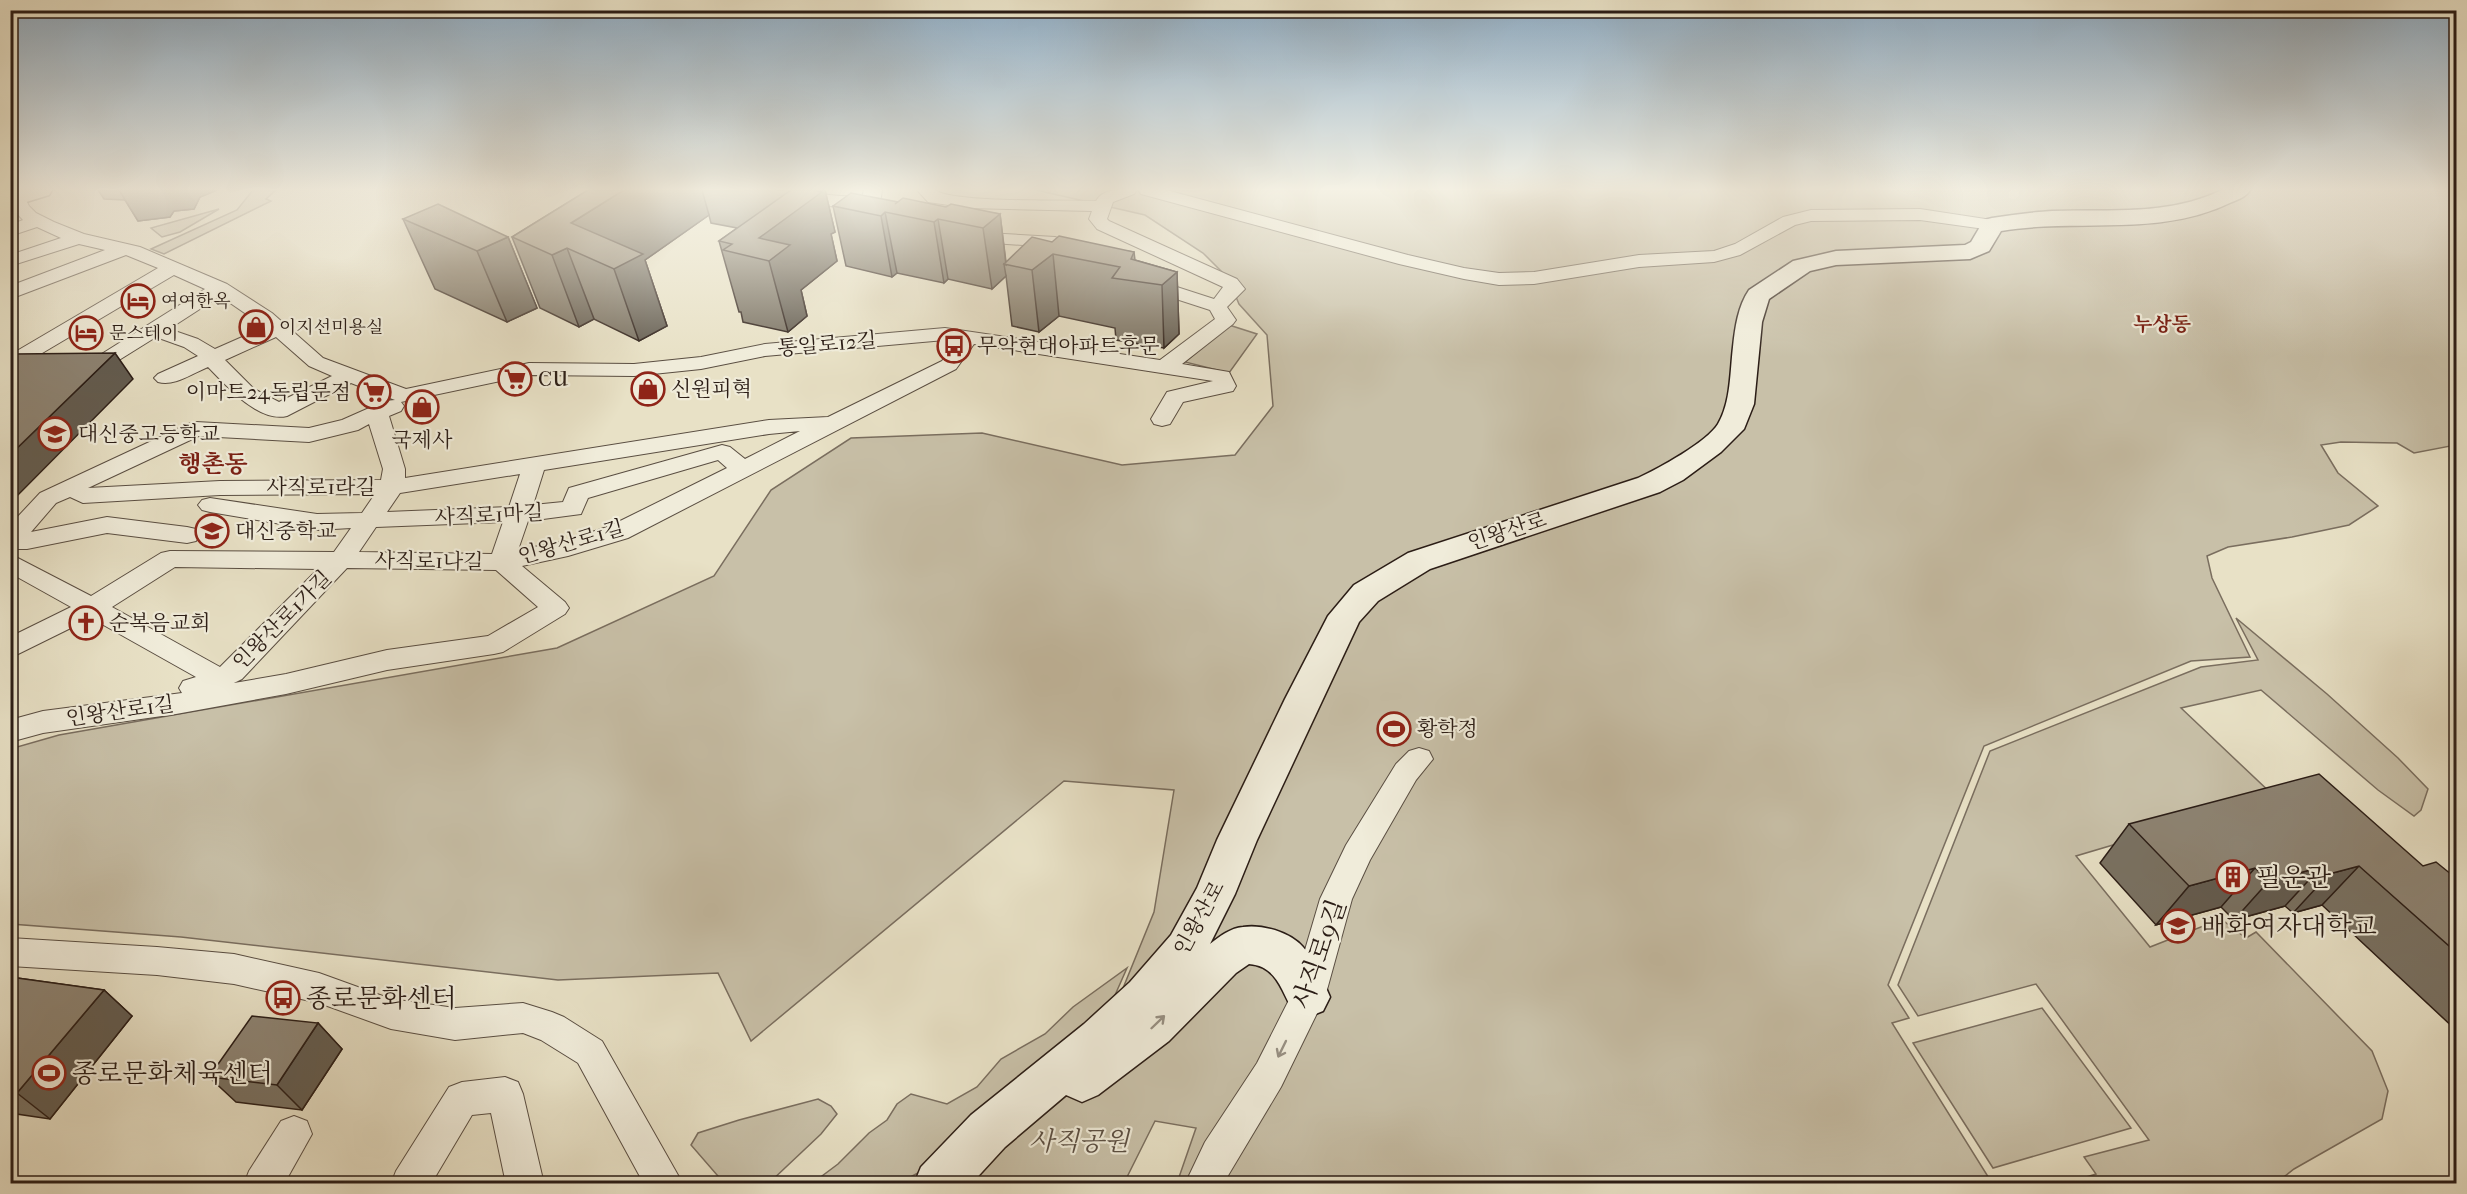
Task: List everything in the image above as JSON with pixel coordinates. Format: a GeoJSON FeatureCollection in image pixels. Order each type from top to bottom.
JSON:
{"type":"FeatureCollection","features":[{"type":"Feature","properties":{"kind":"street"},"geometry":{"type":"LineString","coordinates":[[10,261],[55,246]]}},
{"type":"Feature","properties":{"kind":"street","name":"통일로12길"},"geometry":{"type":"LineString","coordinates":[[110,246],[124,249],[220,288],[265,317],[316,362],[404,396],[529,369],[634,370],[701,363],[765,350],[945,334],[1222,376],[1225,386],[1175,397],[1162,419]]}},
{"type":"Feature","properties":{"kind":"street"},"geometry":{"type":"LineString","coordinates":[[1063,246],[1100,262]]}},
{"type":"Feature","properties":{"kind":"street"},"geometry":{"type":"LineString","coordinates":[[1146,246],[1230,282],[1235,289],[1217,306]]}},
{"type":"Feature","properties":{"kind":"street"},"geometry":{"type":"LineString","coordinates":[[1353,246],[1465,274],[1501,279],[1538,277],[1638,261],[1723,254],[1745,246]]}},
{"type":"Feature","properties":{"kind":"street","name":"인왕산로"},"geometry":{"type":"LineString","coordinates":[[938,1184],[988,1131],[1100,1039],[1145,996],[1186,948],[1215,894],[1237,840],[1302,699],[1345,616],[1366,593],[1419,561],[1648,485],[1672,474],[1711,446],[1730,429],[1740,404],[1749,322],[1758,296],[1802,266],[1836,258],[1951,255],[1970,252],[1981,246]]}},
{"type":"Feature","properties":{"kind":"street"},"geometry":{"type":"LineString","coordinates":[[10,293],[124,249]]}},
{"type":"Feature","properties":{"kind":"street"},"geometry":{"type":"LineString","coordinates":[[10,364],[172,268]]}},
{"type":"Feature","properties":{"kind":"street"},"geometry":{"type":"LineString","coordinates":[[1128,275],[1217,306],[1226,320],[1166,366]]}},
{"type":"Feature","properties":{"kind":"street"},"geometry":{"type":"LineString","coordinates":[[63,373],[84,373],[220,288]]}},
{"type":"Feature","properties":{"kind":"street"},"geometry":{"type":"LineString","coordinates":[[165,378],[278,329]]}},
{"type":"Feature","properties":{"kind":"street"},"geometry":{"type":"LineString","coordinates":[[154,330],[191,343],[211,358],[246,394],[279,411],[351,375]]}},
{"type":"Feature","properties":{"kind":"street","name":"인왕산로1길"},"geometry":{"type":"LineString","coordinates":[[502,562],[568,548],[619,532],[949,365],[963,346],[967,336]]}},
{"type":"Feature","properties":{"kind":"street"},"geometry":{"type":"LineString","coordinates":[[10,372],[32,372]]}},
{"type":"Feature","properties":{"kind":"street"},"geometry":{"type":"LineString","coordinates":[[11,547],[48,498],[196,429],[309,435],[350,425],[430,390]]}},
{"type":"Feature","properties":{"kind":"street"},"geometry":{"type":"LineString","coordinates":[[377,413],[394,469],[392,487]]}},
{"type":"Feature","properties":{"kind":"street","name":"사직로1라길"},"geometry":{"type":"LineString","coordinates":[[73,487],[83,496],[229,488],[392,487],[587,454],[769,427],[835,422]]}},
{"type":"Feature","properties":{"kind":"street","name":"사직로1마길"},"geometry":{"type":"LineString","coordinates":[[210,505],[317,522],[366,522],[519,514],[573,509],[577,493],[722,452],[744,470]]}},
{"type":"Feature","properties":{"kind":"street"},"geometry":{"type":"LineString","coordinates":[[577,493],[587,454]]}},
{"type":"Feature","properties":{"kind":"street"},"geometry":{"type":"LineString","coordinates":[[519,514],[535,463]]}},
{"type":"Feature","properties":{"kind":"street","name":"사직로1라길"},"geometry":{"type":"LineString","coordinates":[[366,522],[392,487]]}},
{"type":"Feature","properties":{"kind":"street"},"geometry":{"type":"LineString","coordinates":[[10,649],[92,607],[170,559],[210,505],[229,488]]}},
{"type":"Feature","properties":{"kind":"street","name":"사직로1나길"},"geometry":{"type":"LineString","coordinates":[[170,559],[502,562],[519,514]]}},
{"type":"Feature","properties":{"kind":"street","name":"사직로1나길"},"geometry":{"type":"LineString","coordinates":[[341,560],[366,522]]}},
{"type":"Feature","properties":{"kind":"street"},"geometry":{"type":"LineString","coordinates":[[11,547],[27,541],[107,525],[187,535]]}},
{"type":"Feature","properties":{"kind":"street"},"geometry":{"type":"LineString","coordinates":[[11,547],[92,607],[209,672],[214,690]]}},
{"type":"Feature","properties":{"kind":"street","name":"인왕산로1가길"},"geometry":{"type":"LineString","coordinates":[[10,719],[33,710],[148,701],[214,690],[341,560]]}},
{"type":"Feature","properties":{"kind":"street","name":"인왕산로1길"},"geometry":{"type":"LineString","coordinates":[[10,731],[43,722],[214,690],[286,684],[387,660],[494,645],[556,608],[502,562]]}},
{"type":"Feature","properties":{"kind":"street","name":"사직로9길"},"geometry":{"type":"LineString","coordinates":[[1203,1184],[1218,1155],[1269,1075],[1308,997],[1335,899],[1357,854],[1406,772],[1419,759]]}},
{"type":"Feature","properties":{"kind":"street"},"geometry":{"type":"LineString","coordinates":[[944,1184],[1154,1027],[1221,960],[1242,945],[1270,947],[1288,960],[1308,997]]}},
{"type":"Feature","properties":{"kind":"street"},"geometry":{"type":"LineString","coordinates":[[10,952],[156,961],[234,969],[319,988],[391,1014],[455,1024],[523,1018],[552,1028],[590,1052],[665,1184]]}},
{"type":"Feature","properties":{"kind":"street"},"geometry":{"type":"LineString","coordinates":[[409,1184],[462,1099],[505,1094],[525,1184]]}},
{"type":"Feature","properties":{"kind":"street"},"geometry":{"type":"LineString","coordinates":[[262,1184],[294,1134]]}},
{"type":"Feature","properties":{"kind":"green space"},"geometry":{"type":"Polygon","coordinates":[[[158,246],[181,246],[164,254],[151,249],[158,246]]]}},
{"type":"Feature","properties":{"kind":"green space","name":"사직공원"},"geometry":{"type":"Polygon","coordinates":[[[1192,246],[2456,246],[2456,445],[2414,453],[2397,443],[2341,442],[2321,445],[2338,473],[2378,506],[2349,525],[2228,547],[2207,556],[2212,578],[2250,657],[2191,661],[1984,746],[1888,985],[1909,1018],[1892,1023],[1992,1183],[1177,1183],[1196,1128],[1155,1121],[1124,1183],[963,1183],[1086,1079],[1154,912],[1174,790],[1064,781],[751,1041],[718,973],[558,980],[181,937],[11,924],[10,749],[59,735],[557,648],[714,576],[771,490],[851,438],[982,433],[1122,465],[1235,455],[1273,406],[1267,335],[1239,304],[1228,278],[1203,253],[1192,246]]]}},
{"type":"Feature","properties":{"kind":"green space"},"geometry":{"type":"Polygon","coordinates":[[[1229,325],[1257,334],[1229,373],[1185,362],[1229,325]]]}},
{"type":"Feature","properties":{"kind":"green space"},"geometry":{"type":"Polygon","coordinates":[[[2236,618],[2327,694],[2398,758],[2428,789],[2421,810],[2414,816],[2378,790],[2261,690],[2181,708],[2275,797],[2076,856],[2150,947],[2221,919],[2246,938],[2256,932],[2372,1051],[2388,1091],[2382,1119],[2294,1169],[2276,1183],[2067,1183],[2096,1174],[2084,1157],[2149,1140],[2036,984],[1918,1016],[1898,985],[1990,751],[2201,667],[2258,660],[2236,618]]]}},
{"type":"Feature","properties":{"kind":"green space"},"geometry":{"type":"Polygon","coordinates":[[[1127,968],[1100,1029],[974,1133],[918,1173],[899,1183],[815,1184],[814,1182],[838,1164],[869,1133],[887,1120],[897,1104],[911,1094],[947,1104],[977,1087],[1001,1059],[1045,1034],[1073,1007],[1127,968]]]}},
{"type":"Feature","properties":{"kind":"green space"},"geometry":{"type":"Polygon","coordinates":[[[2042,1008],[2131,1128],[1993,1168],[1913,1043],[2042,1008]]]}},
{"type":"Feature","properties":{"kind":"green space"},"geometry":{"type":"Polygon","coordinates":[[[818,1099],[831,1106],[837,1114],[821,1134],[769,1183],[724,1183],[691,1145],[698,1133],[818,1099]]]}},
{"type":"Feature","properties":{"kind":"building"},"geometry":{"type":"Polygon","coordinates":[[[465,246],[489,246],[477,251],[465,246]]]}},
{"type":"Feature","properties":{"kind":"building"},"geometry":{"type":"Polygon","coordinates":[[[531,246],[624,246],[643,254],[614,269],[567,248],[552,255],[531,246]]]}},
{"type":"Feature","properties":{"kind":"building"},"geometry":{"type":"Polygon","coordinates":[[[729,246],[789,246],[769,261],[723,250],[729,246]]]}},
{"type":"Feature","properties":{"kind":"building"},"geometry":{"type":"Polygon","coordinates":[[[1023,246],[1105,246],[1134,252],[1131,259],[1177,272],[1162,285],[1112,278],[1120,267],[1053,254],[1032,270],[1004,264],[1023,246]]]}},
{"type":"Feature","properties":{"kind":"building"},"geometry":{"type":"Polygon","coordinates":[[[115,353],[10,455],[10,357],[14,354],[115,353]]]}},
{"type":"Feature","properties":{"kind":"building"},"geometry":{"type":"Polygon","coordinates":[[[2319,774],[2423,866],[2436,862],[2457,879],[2457,953],[2359,866],[2329,874],[2321,867],[2269,881],[2255,868],[2189,886],[2129,824],[2319,774]]]}},
{"type":"Feature","properties":{"kind":"building"},"geometry":{"type":"Polygon","coordinates":[[[10,977],[104,990],[17,1093],[10,1092],[10,977]]]}},
{"type":"Feature","properties":{"kind":"building"},"geometry":{"type":"Polygon","coordinates":[[[252,1016],[318,1023],[277,1085],[209,1077],[252,1016]]]}},
{"type":"Feature","properties":{"kind":"place","name":"여여한옥"},"geometry":{"type":"Point","coordinates":[138,301]}},
{"type":"Feature","properties":{"kind":"place","name":"이지선미용실"},"geometry":{"type":"Point","coordinates":[256,327]}},
{"type":"Feature","properties":{"kind":"place","name":"문스테이"},"geometry":{"type":"Point","coordinates":[86,333]}},
{"type":"Feature","properties":{"kind":"place","name":"무악현대아파트후문"},"geometry":{"type":"Point","coordinates":[954,346]}},
{"type":"Feature","properties":{"kind":"place","name":"CU"},"geometry":{"type":"Point","coordinates":[515,379]}},
{"type":"Feature","properties":{"kind":"place","name":"신원피혁"},"geometry":{"type":"Point","coordinates":[648,389]}},
{"type":"Feature","properties":{"kind":"place","name":"이마트24독립문점"},"geometry":{"type":"Point","coordinates":[374,392]}},
{"type":"Feature","properties":{"kind":"place","name":"국제사"},"geometry":{"type":"Point","coordinates":[422,407]}},
{"type":"Feature","properties":{"kind":"place","name":"대신중고등학교"},"geometry":{"type":"Point","coordinates":[55,434]}},
{"type":"Feature","properties":{"kind":"place","name":"대신중학교"},"geometry":{"type":"Point","coordinates":[212,531]}},
{"type":"Feature","properties":{"kind":"place","name":"순복음교회"},"geometry":{"type":"Point","coordinates":[86,623]}},
{"type":"Feature","properties":{"kind":"place","name":"황학정"},"geometry":{"type":"Point","coordinates":[1394,729]}},
{"type":"Feature","properties":{"kind":"place","name":"필운관"},"geometry":{"type":"Point","coordinates":[2233,877]}},
{"type":"Feature","properties":{"kind":"place","name":"배화여자대학교"},"geometry":{"type":"Point","coordinates":[2178,926]}},
{"type":"Feature","properties":{"kind":"place","name":"종로문화센터"},"geometry":{"type":"Point","coordinates":[283,998]}},
{"type":"Feature","properties":{"kind":"place","name":"종로문화체육센터"},"geometry":{"type":"Point","coordinates":[49,1073]}},
{"type":"Feature","properties":{"kind":"district","name":"누상동"},"geometry":{"type":"Point","coordinates":[2162,324]}},
{"type":"Feature","properties":{"kind":"district","name":"행촌동"},"geometry":{"type":"Point","coordinates":[213,464]}}]}
